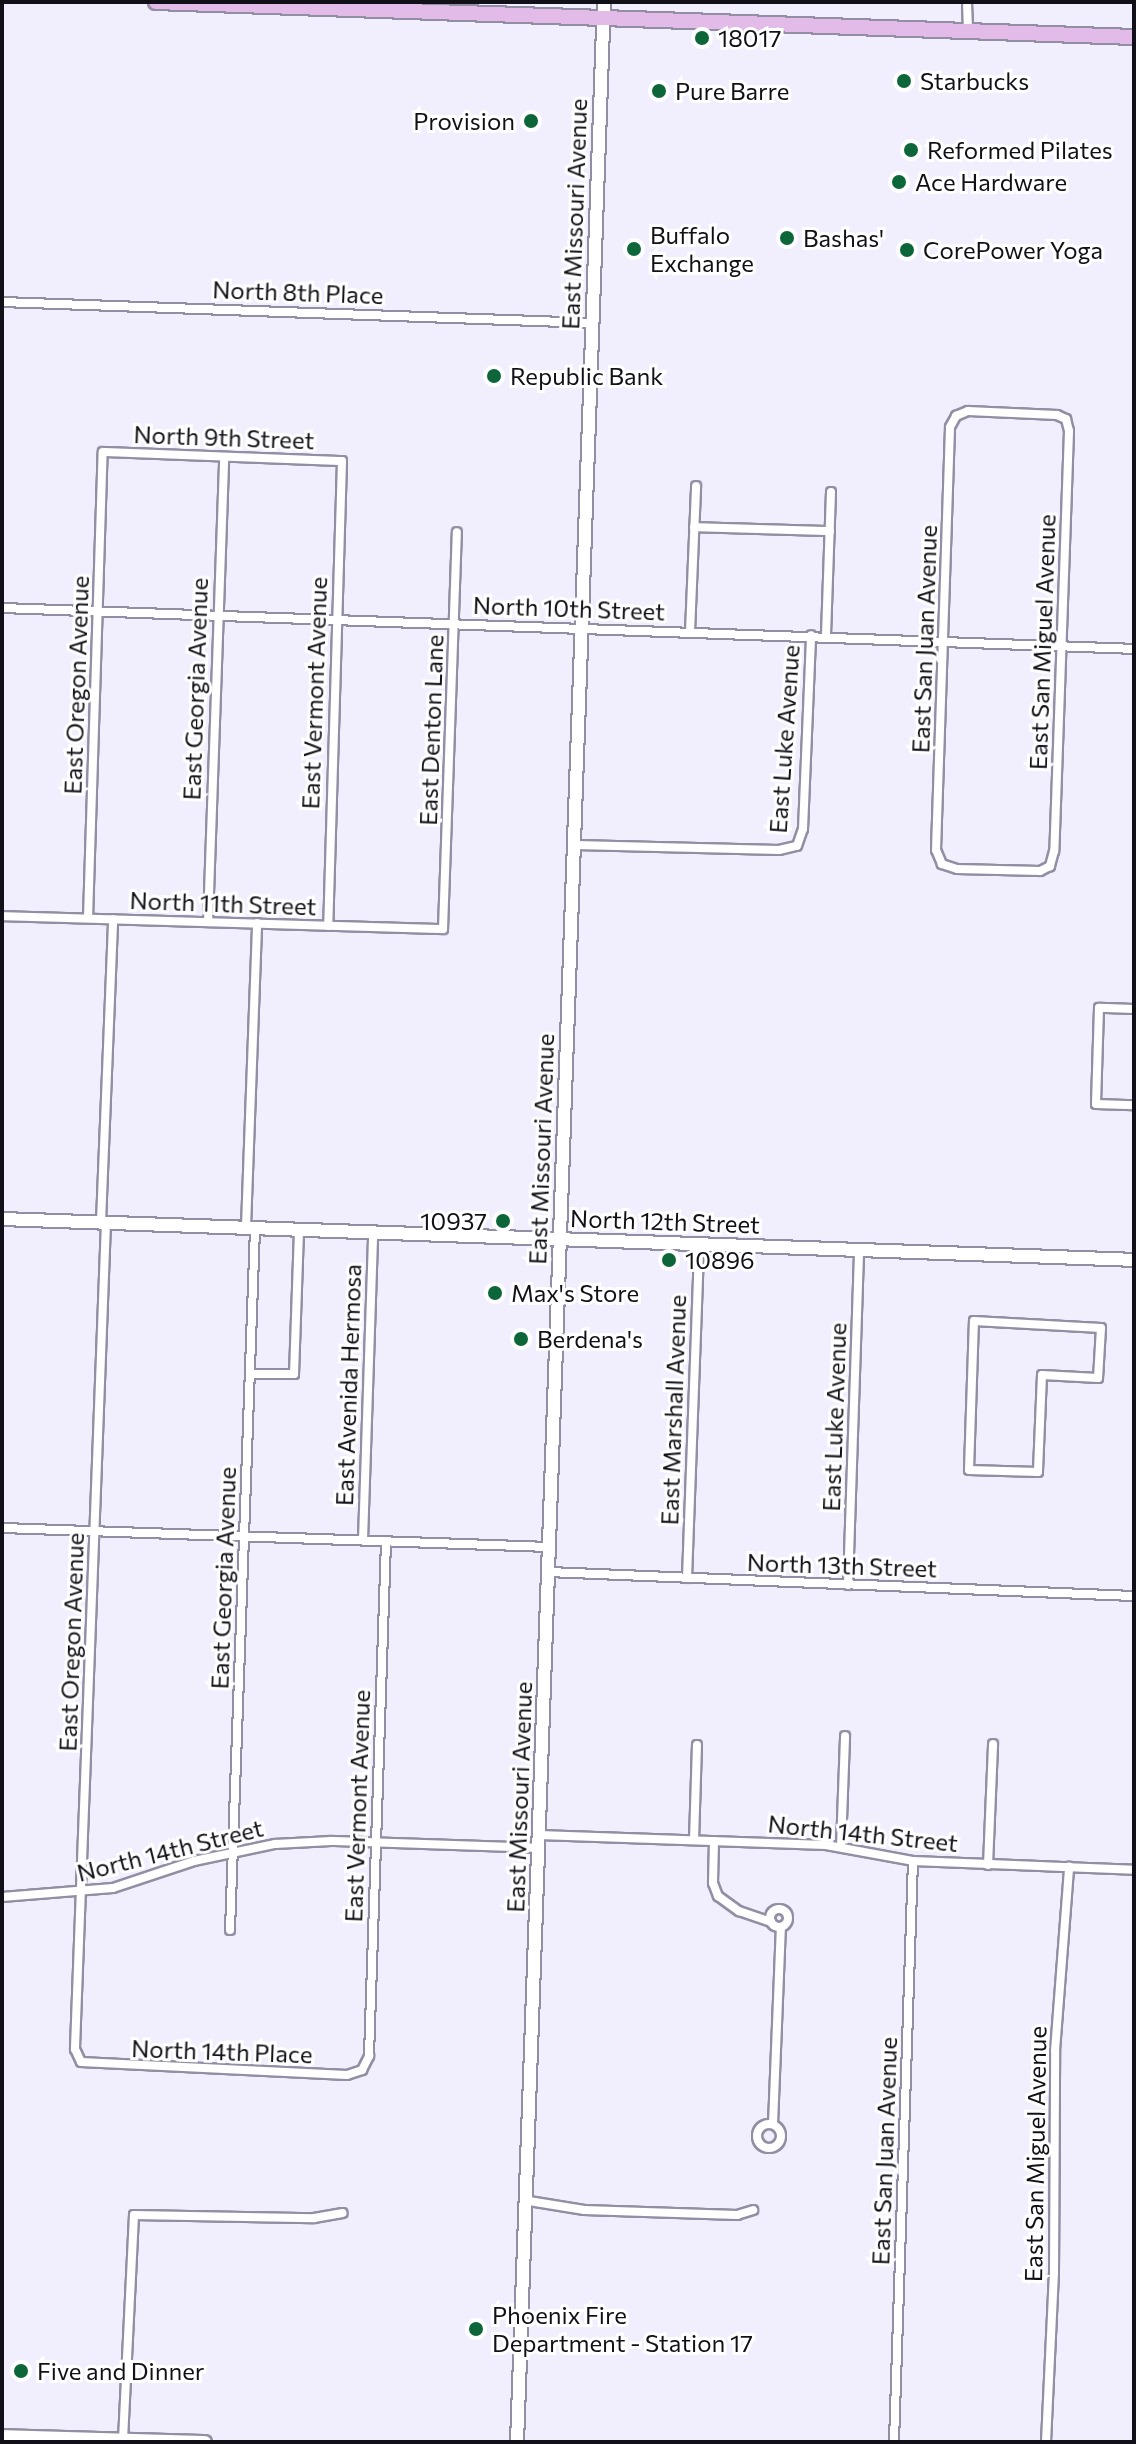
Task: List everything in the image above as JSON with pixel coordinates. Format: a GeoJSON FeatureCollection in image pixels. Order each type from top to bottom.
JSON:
{"type":"FeatureCollection","features":[{"type":"Feature","properties":{"kind":"main road"},"geometry":{"type":"LineString","coordinates":[[156,2],[1134,37]]}},
{"type":"Feature","properties":{"kind":"main road","name":"East Missouri Avenue"},"geometry":{"type":"LineString","coordinates":[[517,2442],[529,2201],[548,1572],[604,2]]}},
{"type":"Feature","properties":{"kind":"main road","name":"North 12th Street"},"geometry":{"type":"LineString","coordinates":[[2,1219],[1134,1260]]}},
{"type":"Feature","properties":{"kind":"main road"},"geometry":{"type":"LineString","coordinates":[[2,2436],[205,2442]]}},
{"type":"Feature","properties":{"kind":"street"},"geometry":{"type":"LineString","coordinates":[[967,2],[968,32]]}},
{"type":"Feature","properties":{"kind":"street","name":"North 8th Place"},"geometry":{"type":"LineString","coordinates":[[2,302],[592,323]]}},
{"type":"Feature","properties":{"kind":"street","name":"East San Juan Avenue"},"geometry":{"type":"LineString","coordinates":[[1050,866],[1040,871],[942,864],[936,850],[950,427],[956,416],[968,411],[1066,419]]}},
{"type":"Feature","properties":{"kind":"street","name":"East San Miguel Avenue"},"geometry":{"type":"LineString","coordinates":[[1050,866],[1062,646],[1066,419]]}},
{"type":"Feature","properties":{"kind":"street","name":"North 9th Street"},"geometry":{"type":"LineString","coordinates":[[103,452],[342,461]]}},
{"type":"Feature","properties":{"kind":"street","name":"East Oregon Avenue"},"geometry":{"type":"LineString","coordinates":[[88,918],[103,452]]}},
{"type":"Feature","properties":{"kind":"street","name":"East Georgia Avenue"},"geometry":{"type":"LineString","coordinates":[[208,922],[216,615],[224,457]]}},
{"type":"Feature","properties":{"kind":"street","name":"East Vermont Avenue"},"geometry":{"type":"LineString","coordinates":[[328,926],[342,461]]}},
{"type":"Feature","properties":{"kind":"street"},"geometry":{"type":"LineString","coordinates":[[690,632],[696,486]]}},
{"type":"Feature","properties":{"kind":"street"},"geometry":{"type":"LineString","coordinates":[[826,635],[831,492]]}},
{"type":"Feature","properties":{"kind":"street"},"geometry":{"type":"LineString","coordinates":[[694,527],[830,531]]}},
{"type":"Feature","properties":{"kind":"street","name":"East Denton Lane"},"geometry":{"type":"LineString","coordinates":[[443,929],[457,532]]}},
{"type":"Feature","properties":{"kind":"street","name":"North 10th Street"},"geometry":{"type":"LineString","coordinates":[[2,608],[826,635],[1134,649]]}},
{"type":"Feature","properties":{"kind":"street","name":"East Luke Avenue"},"geometry":{"type":"LineString","coordinates":[[576,845],[779,850],[797,846],[803,829],[811,635]]}},
{"type":"Feature","properties":{"kind":"street","name":"North 11th Street"},"geometry":{"type":"LineString","coordinates":[[2,916],[443,929]]}},
{"type":"Feature","properties":{"kind":"street","name":"East Oregon Avenue"},"geometry":{"type":"LineString","coordinates":[[81,2062],[75,2049],[96,1531],[113,919]]}},
{"type":"Feature","properties":{"kind":"street","name":"East Georgia Avenue"},"geometry":{"type":"LineString","coordinates":[[230,1930],[251,1374],[250,1227],[257,923]]}},
{"type":"Feature","properties":{"kind":"street"},"geometry":{"type":"LineString","coordinates":[[1134,1009],[1099,1008],[1096,1104],[1134,1105]]}},
{"type":"Feature","properties":{"kind":"street"},"geometry":{"type":"LineString","coordinates":[[251,1374],[294,1374],[299,1229]]}},
{"type":"Feature","properties":{"kind":"street","name":"East Avenida Hermosa"},"geometry":{"type":"LineString","coordinates":[[363,1540],[373,1232]]}},
{"type":"Feature","properties":{"kind":"street","name":"East Marshall Avenue"},"geometry":{"type":"LineString","coordinates":[[687,1578],[699,1244]]}},
{"type":"Feature","properties":{"kind":"street","name":"East Luke Avenue"},"geometry":{"type":"LineString","coordinates":[[848,1585],[859,1250]]}},
{"type":"Feature","properties":{"kind":"street"},"geometry":{"type":"LineString","coordinates":[[974,1321],[1101,1328],[1098,1378],[1042,1375],[1038,1472],[969,1470],[974,1321]]}},
{"type":"Feature","properties":{"kind":"street"},"geometry":{"type":"LineString","coordinates":[[2,1528],[549,1547]]}},
{"type":"Feature","properties":{"kind":"street","name":"East Vermont Avenue"},"geometry":{"type":"LineString","coordinates":[[362,2070],[369,2056],[386,1541]]}},
{"type":"Feature","properties":{"kind":"street","name":"North 13th Street"},"geometry":{"type":"LineString","coordinates":[[548,1572],[1134,1596]]}},
{"type":"Feature","properties":{"kind":"street"},"geometry":{"type":"LineString","coordinates":[[841,1847],[845,1736]]}},
{"type":"Feature","properties":{"kind":"street"},"geometry":{"type":"LineString","coordinates":[[988,1865],[993,1744]]}},
{"type":"Feature","properties":{"kind":"street"},"geometry":{"type":"LineString","coordinates":[[694,1840],[697,1745]]}},
{"type":"Feature","properties":{"kind":"street","name":"North 14th Street"},"geometry":{"type":"LineString","coordinates":[[2,1897],[81,1893],[275,1844],[694,1840],[841,1847],[913,1861],[1134,1870]]}},
{"type":"Feature","properties":{"kind":"street"},"geometry":{"type":"LineString","coordinates":[[714,1841],[713,1883],[718,1896],[739,1911],[781,1927]]}},
{"type":"Feature","properties":{"kind":"street","name":"East San Juan Avenue"},"geometry":{"type":"LineString","coordinates":[[894,2442],[913,1861]]}},
{"type":"Feature","properties":{"kind":"street","name":"East San Miguel Avenue"},"geometry":{"type":"LineString","coordinates":[[1046,2442],[1054,2273],[1055,2051],[1069,1867]]}},
{"type":"Feature","properties":{"kind":"street"},"geometry":{"type":"LineString","coordinates":[[771,1922],[774,1911],[785,1911],[788,1918],[781,1927],[773,2124]]}},
{"type":"Feature","properties":{"kind":"street","name":"North 14th Place"},"geometry":{"type":"LineString","coordinates":[[81,2062],[331,2075],[362,2070]]}},
{"type":"Feature","properties":{"kind":"street"},"geometry":{"type":"LineString","coordinates":[[529,2201],[584,2210],[737,2215],[753,2210]]}},
{"type":"Feature","properties":{"kind":"street"},"geometry":{"type":"LineString","coordinates":[[123,2440],[134,2215],[314,2218],[343,2213]]}},
{"type":"Feature","properties":{"kind":"place","name":"18017"},"geometry":{"type":"Point","coordinates":[702,38]}},
{"type":"Feature","properties":{"kind":"place","name":"Starbucks"},"geometry":{"type":"Point","coordinates":[904,81]}},
{"type":"Feature","properties":{"kind":"place","name":"Pure Barre"},"geometry":{"type":"Point","coordinates":[659,91]}},
{"type":"Feature","properties":{"kind":"place","name":"Provision"},"geometry":{"type":"Point","coordinates":[531,121]}},
{"type":"Feature","properties":{"kind":"place","name":"Reformed Pilates"},"geometry":{"type":"Point","coordinates":[911,150]}},
{"type":"Feature","properties":{"kind":"place","name":"Ace Hardware"},"geometry":{"type":"Point","coordinates":[899,182]}},
{"type":"Feature","properties":{"kind":"place","name":"Bashas'"},"geometry":{"type":"Point","coordinates":[787,238]}},
{"type":"Feature","properties":{"kind":"place","name":"Buffalo Exchange"},"geometry":{"type":"Point","coordinates":[634,249]}},
{"type":"Feature","properties":{"kind":"place","name":"CorePower Yoga"},"geometry":{"type":"Point","coordinates":[907,250]}},
{"type":"Feature","properties":{"kind":"place","name":"Republic Bank"},"geometry":{"type":"Point","coordinates":[494,376]}},
{"type":"Feature","properties":{"kind":"place","name":"10937"},"geometry":{"type":"Point","coordinates":[503,1221]}},
{"type":"Feature","properties":{"kind":"place","name":"10896"},"geometry":{"type":"Point","coordinates":[669,1260]}},
{"type":"Feature","properties":{"kind":"place","name":"Max's Store"},"geometry":{"type":"Point","coordinates":[495,1293]}},
{"type":"Feature","properties":{"kind":"place","name":"Berdena's"},"geometry":{"type":"Point","coordinates":[521,1339]}},
{"type":"Feature","properties":{"kind":"place","name":"Phoenix Fire Department - Station 17"},"geometry":{"type":"Point","coordinates":[476,2329]}},
{"type":"Feature","properties":{"kind":"place","name":"Five and Dinner"},"geometry":{"type":"Point","coordinates":[21,2371]}}]}
